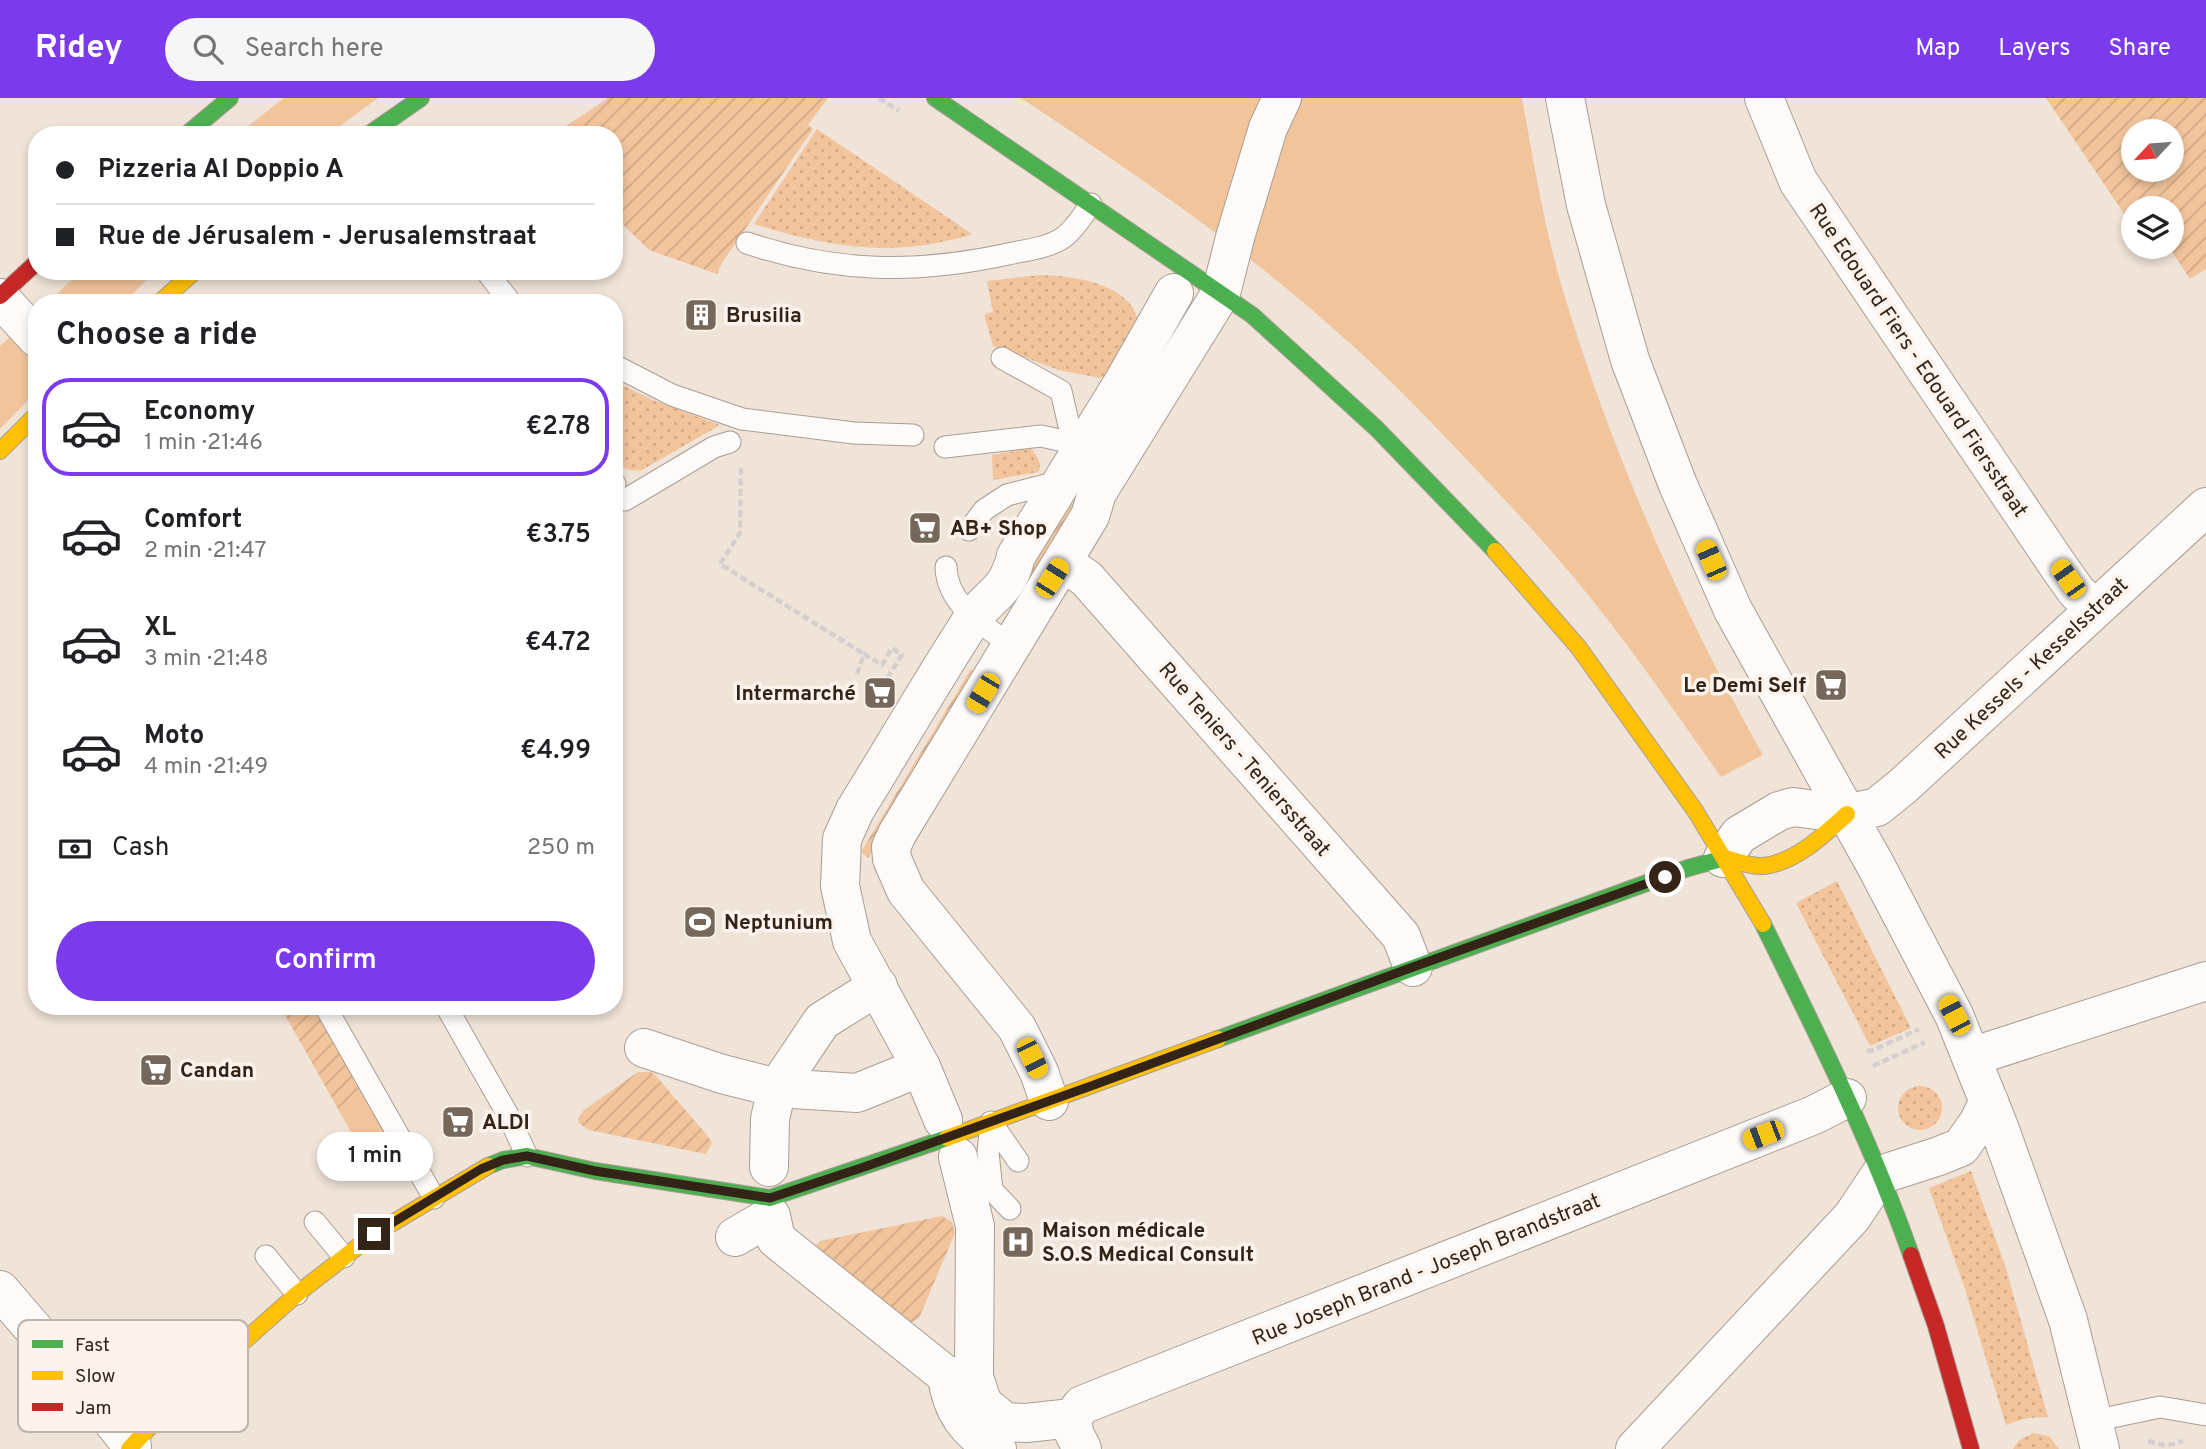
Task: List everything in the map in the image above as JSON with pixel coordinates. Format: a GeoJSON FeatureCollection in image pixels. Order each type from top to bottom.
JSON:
{"type":"FeatureCollection","features":[{"type":"Feature","properties":{"kind":"street"},"geometry":{"type":"LineString","coordinates":[[197,126],[230,98]]}},
{"type":"Feature","properties":{"kind":"street"},"geometry":{"type":"LineString","coordinates":[[383,126],[421,98]]}},
{"type":"Feature","properties":{"kind":"street"},"geometry":{"type":"LineString","coordinates":[[935,98],[1252,315],[1376,428],[1500,556],[1579,648],[1696,812],[1757,913],[1832,1064],[1862,1088],[1880,1175],[1936,1326],[1971,1449]]}},
{"type":"Feature","properties":{"kind":"street"},"geometry":{"type":"LineString","coordinates":[[943,1120],[921,1066],[852,941],[840,887],[842,839],[855,810],[974,617],[1001,590],[1011,575],[1016,556],[1061,481],[1088,453],[1221,293],[1268,128],[1282,98]]}},
{"type":"Feature","properties":{"kind":"street"},"geometry":{"type":"LineString","coordinates":[[1565,98],[1586,205],[1630,360],[1678,485],[1733,610],[1847,814],[1954,1015],[1989,1101],[2068,1320],[2097,1435]]}},
{"type":"Feature","properties":{"kind":"street","name":"Rue Edouard Fiers - Edouard Fiersstraat"},"geometry":{"type":"LineString","coordinates":[[1764,98],[1798,181],[2076,591],[2094,609]]}},
{"type":"Feature","properties":{"kind":"street"},"geometry":{"type":"LineString","coordinates":[[28,271],[0,297],[28,328]]}},
{"type":"Feature","properties":{"kind":"street"},"geometry":{"type":"LineString","coordinates":[[169,294],[185,280]]}},
{"type":"Feature","properties":{"kind":"street"},"geometry":{"type":"LineString","coordinates":[[1049,1101],[1039,1072],[1017,1028],[906,891],[892,859],[891,847],[1090,516],[1097,493],[1088,453],[1124,381],[1174,293]]}},
{"type":"Feature","properties":{"kind":"street"},"geometry":{"type":"LineString","coordinates":[[0,451],[28,423]]}},
{"type":"Feature","properties":{"kind":"street","name":"Rue Kessels - Kesselsstraat"},"geometry":{"type":"LineString","coordinates":[[1847,814],[1877,807],[1903,786],[2206,507]]}},
{"type":"Feature","properties":{"kind":"street","name":"Rue Teniers - Teniersstraat"},"geometry":{"type":"LineString","coordinates":[[1063,562],[1087,579],[1401,936],[1413,967]]}},
{"type":"Feature","properties":{"kind":"street"},"geometry":{"type":"LineString","coordinates":[[248,1338],[297,1294],[374,1234],[481,1169],[503,1160],[527,1156],[595,1171],[770,1198],[991,1122],[1676,872],[1723,858],[1739,835],[1779,811],[1793,807],[1847,814]]}},
{"type":"Feature","properties":{"kind":"street"},"geometry":{"type":"LineString","coordinates":[[1971,1057],[2206,981]]}},
{"type":"Feature","properties":{"kind":"street"},"geometry":{"type":"LineString","coordinates":[[769,1167],[770,1119],[777,1088],[822,1021],[878,986]]}},
{"type":"Feature","properties":{"kind":"street"},"geometry":{"type":"LineString","coordinates":[[644,1048],[722,1074],[777,1088],[857,1093],[921,1066]]}},
{"type":"Feature","properties":{"kind":"street","name":"Rue Joseph Brand - Joseph Brandstraat"},"geometry":{"type":"LineString","coordinates":[[1001,1435],[1026,1423],[1077,1433],[1082,1405],[1814,1115],[1862,1088]]}},
{"type":"Feature","properties":{"kind":"street"},"geometry":{"type":"LineString","coordinates":[[1635,1449],[1852,1216],[1880,1175],[1961,1146],[1978,1123],[1989,1101]]}},
{"type":"Feature","properties":{"kind":"street"},"geometry":{"type":"LineString","coordinates":[[735,1237],[771,1216],[776,1239],[960,1377],[983,1404],[1001,1435],[978,1437],[958,1431],[949,1396],[960,1377],[975,1226],[958,1157]]}},
{"type":"Feature","properties":{"kind":"street"},"geometry":{"type":"LineString","coordinates":[[0,1290],[26,1320]]}},
{"type":"Feature","properties":{"kind":"street"},"geometry":{"type":"LineString","coordinates":[[120,1432],[131,1448],[146,1432]]}},
{"type":"Feature","properties":{"kind":"lane"},"geometry":{"type":"LineString","coordinates":[[747,243],[782,255],[821,263],[876,269],[937,266],[1041,247],[1063,238],[1091,204]]}},
{"type":"Feature","properties":{"kind":"lane"},"geometry":{"type":"LineString","coordinates":[[493,280],[504,294]]}},
{"type":"Feature","properties":{"kind":"lane"},"geometry":{"type":"LineString","coordinates":[[1002,358],[1061,391],[1088,453]]}},
{"type":"Feature","properties":{"kind":"lane"},"geometry":{"type":"LineString","coordinates":[[623,370],[672,395],[741,419],[854,433],[913,435]]}},
{"type":"Feature","properties":{"kind":"lane"},"geometry":{"type":"LineString","coordinates":[[945,447],[1041,436],[1088,453]]}},
{"type":"Feature","properties":{"kind":"lane"},"geometry":{"type":"LineString","coordinates":[[623,487],[730,442]]}},
{"type":"Feature","properties":{"kind":"lane"},"geometry":{"type":"LineString","coordinates":[[969,530],[984,510],[1007,495],[1061,481]]}},
{"type":"Feature","properties":{"kind":"lane"},"geometry":{"type":"LineString","coordinates":[[946,567],[947,582],[956,600],[1012,646]]}},
{"type":"Feature","properties":{"kind":"lane"},"geometry":{"type":"LineString","coordinates":[[329,1015],[434,1198]]}},
{"type":"Feature","properties":{"kind":"lane"},"geometry":{"type":"LineString","coordinates":[[451,1015],[508,1115],[527,1156]]}},
{"type":"Feature","properties":{"kind":"lane"},"geometry":{"type":"LineString","coordinates":[[991,1122],[1018,1161]]}},
{"type":"Feature","properties":{"kind":"lane"},"geometry":{"type":"LineString","coordinates":[[991,1122],[988,1152],[992,1190],[1010,1209]]}},
{"type":"Feature","properties":{"kind":"lane"},"geometry":{"type":"LineString","coordinates":[[314,1222],[344,1257]]}},
{"type":"Feature","properties":{"kind":"lane"},"geometry":{"type":"LineString","coordinates":[[266,1256],[297,1294]]}},
{"type":"Feature","properties":{"kind":"lane"},"geometry":{"type":"LineString","coordinates":[[2097,1435],[2160,1406],[2206,1415]]}},
{"type":"Feature","properties":{"kind":"path"},"geometry":{"type":"LineString","coordinates":[[741,419],[740,533],[720,564],[882,665],[892,648],[902,654],[888,677]]}},
{"type":"Feature","properties":{"kind":"path"},"geometry":{"type":"LineString","coordinates":[[857,674],[864,654]]}},
{"type":"Feature","properties":{"kind":"path"},"geometry":{"type":"LineString","coordinates":[[1862,1088],[1872,1066],[1865,1049],[1871,1051],[1917,1031],[1928,1022]]}},
{"type":"Feature","properties":{"kind":"path"},"geometry":{"type":"LineString","coordinates":[[1917,1031],[1927,1054]]}},
{"type":"Feature","properties":{"kind":"path"},"geometry":{"type":"LineString","coordinates":[[1862,1088],[1864,1070],[1931,1039],[1971,1057]]}},
{"type":"Feature","properties":{"kind":"path"},"geometry":{"type":"LineString","coordinates":[[2142,1442],[2151,1440],[2166,1446],[2195,1436]]}},
{"type":"Feature","properties":{"kind":"shaded area"},"geometry":{"type":"Polygon","coordinates":[[[284,98],[378,98],[340,126],[248,126],[284,98]]]}},
{"type":"Feature","properties":{"kind":"shaded area"},"geometry":{"type":"Polygon","coordinates":[[[608,98],[828,98],[808,125],[813,129],[717,274],[649,250],[623,225],[623,126],[566,126],[608,98]]]}},
{"type":"Feature","properties":{"kind":"shaded area"},"geometry":{"type":"Polygon","coordinates":[[[1021,98],[1522,98],[1555,261],[1601,406],[1675,584],[1763,755],[1721,777],[1631,651],[1568,571],[1501,496],[1386,377],[1298,298],[1221,237],[1021,98]]]}},
{"type":"Feature","properties":{"kind":"shaded area"},"geometry":{"type":"Polygon","coordinates":[[[2046,98],[2206,98],[2206,269],[2190,279],[2177,259],[2184,259],[2184,196],[2121,196],[2121,209],[2046,98]]]}},
{"type":"Feature","properties":{"kind":"shaded area"},"geometry":{"type":"Polygon","coordinates":[[[817,129],[972,234],[917,246],[870,247],[823,242],[754,224],[817,129]]]}},
{"type":"Feature","properties":{"kind":"shaded area"},"geometry":{"type":"Polygon","coordinates":[[[1039,275],[1089,281],[1120,295],[1131,306],[1138,320],[1139,338],[1129,364],[1100,378],[1059,370],[993,346],[984,314],[993,312],[987,281],[1039,275]]]}},
{"type":"Feature","properties":{"kind":"shaded area"},"geometry":{"type":"Polygon","coordinates":[[[71,280],[146,280],[133,294],[57,294],[71,280]]]}},
{"type":"Feature","properties":{"kind":"shaded area"},"geometry":{"type":"Polygon","coordinates":[[[28,320],[28,400],[0,429],[0,346],[28,320]]]}},
{"type":"Feature","properties":{"kind":"shaded area"},"geometry":{"type":"Polygon","coordinates":[[[623,385],[653,400],[720,425],[642,470],[625,468],[623,385]]]}},
{"type":"Feature","properties":{"kind":"shaded area"},"geometry":{"type":"Polygon","coordinates":[[[1031,448],[1039,460],[1038,472],[993,480],[992,455],[1031,448]]]}},
{"type":"Feature","properties":{"kind":"shaded area"},"geometry":{"type":"Polygon","coordinates":[[[1070,502],[1079,508],[1036,579],[1027,574],[1070,502]]]}},
{"type":"Feature","properties":{"kind":"shaded area"},"geometry":{"type":"Polygon","coordinates":[[[971,669],[975,672],[976,680],[868,858],[861,852],[971,669]]]}},
{"type":"Feature","properties":{"kind":"shaded area"},"geometry":{"type":"Polygon","coordinates":[[[1837,881],[1911,1028],[1870,1046],[1796,903],[1837,881]]]}},
{"type":"Feature","properties":{"kind":"shaded area"},"geometry":{"type":"Polygon","coordinates":[[[285,1015],[323,1015],[368,1092],[338,1109],[285,1015]]]}},
{"type":"Feature","properties":{"kind":"shaded area"},"geometry":{"type":"Polygon","coordinates":[[[638,1072],[651,1072],[656,1076],[706,1134],[712,1142],[706,1154],[589,1130],[579,1123],[578,1118],[584,1110],[638,1072]]]}},
{"type":"Feature","properties":{"kind":"shaded area"},"geometry":{"type":"Polygon","coordinates":[[[1920,1086],[1936,1092],[1942,1108],[1936,1124],[1920,1130],[1904,1124],[1898,1108],[1904,1092],[1920,1086]]]}},
{"type":"Feature","properties":{"kind":"shaded area"},"geometry":{"type":"Polygon","coordinates":[[[368,1092],[401,1151],[371,1168],[338,1109],[368,1092]]]}},
{"type":"Feature","properties":{"kind":"shaded area"},"geometry":{"type":"Polygon","coordinates":[[[1971,1171],[2005,1265],[2048,1417],[2027,1418],[2006,1425],[1963,1283],[1929,1188],[1971,1171]]]}},
{"type":"Feature","properties":{"kind":"shaded area"},"geometry":{"type":"Polygon","coordinates":[[[942,1216],[952,1222],[955,1233],[919,1318],[905,1326],[812,1250],[820,1241],[942,1216]]]}},
{"type":"Feature","properties":{"kind":"shaded area"},"geometry":{"type":"Polygon","coordinates":[[[2033,1433],[2049,1436],[2059,1449],[2013,1449],[2019,1440],[2033,1433]]]}},
{"type":"Feature","properties":{"kind":"traffic: fast"},"geometry":{"type":"LineString","coordinates":[[197,126],[230,98]]}},
{"type":"Feature","properties":{"kind":"traffic: fast"},"geometry":{"type":"LineString","coordinates":[[381,126],[421,98]]}},
{"type":"Feature","properties":{"kind":"traffic: fast"},"geometry":{"type":"LineString","coordinates":[[935,98],[1252,315],[1376,428],[1495,551]]}},
{"type":"Feature","properties":{"kind":"traffic: fast"},"geometry":{"type":"LineString","coordinates":[[1218,1039],[1688,868],[1725,858]]}},
{"type":"Feature","properties":{"kind":"traffic: fast"},"geometry":{"type":"LineString","coordinates":[[1763,924],[1861,1129],[1911,1255]]}},
{"type":"Feature","properties":{"kind":"traffic: fast"},"geometry":{"type":"LineString","coordinates":[[488,1166],[527,1156],[595,1171],[770,1198],[947,1138]]}},
{"type":"Feature","properties":{"kind":"traffic: slow"},"geometry":{"type":"LineString","coordinates":[[169,294],[185,280]]}},
{"type":"Feature","properties":{"kind":"traffic: slow"},"geometry":{"type":"LineString","coordinates":[[0,451],[28,423]]}},
{"type":"Feature","properties":{"kind":"traffic: slow"},"geometry":{"type":"LineString","coordinates":[[1495,551],[1579,648],[1696,812],[1763,924]]}},
{"type":"Feature","properties":{"kind":"traffic: slow"},"geometry":{"type":"LineString","coordinates":[[1725,858],[1754,866],[1775,864],[1798,854],[1847,814]]}},
{"type":"Feature","properties":{"kind":"traffic: slow"},"geometry":{"type":"LineString","coordinates":[[947,1138],[1218,1039]]}},
{"type":"Feature","properties":{"kind":"traffic: slow"},"geometry":{"type":"LineString","coordinates":[[248,1338],[297,1294],[374,1234],[488,1166]]}},
{"type":"Feature","properties":{"kind":"traffic: slow"},"geometry":{"type":"LineString","coordinates":[[129,1449],[145,1432]]}},
{"type":"Feature","properties":{"kind":"traffic: jam"},"geometry":{"type":"LineString","coordinates":[[0,296],[28,270]]}},
{"type":"Feature","properties":{"kind":"traffic: jam"},"geometry":{"type":"LineString","coordinates":[[1911,1255],[1936,1326],[1971,1449]]}},
{"type":"Feature","properties":{"kind":"place","name":"Brusilia"},"geometry":{"type":"Point","coordinates":[701,315]}},
{"type":"Feature","properties":{"kind":"place","name":"AB+ Shop"},"geometry":{"type":"Point","coordinates":[925,528]}},
{"type":"Feature","properties":{"kind":"place","name":"Le Demi Self"},"geometry":{"type":"Point","coordinates":[1831,685]}},
{"type":"Feature","properties":{"kind":"place","name":"Intermarché"},"geometry":{"type":"Point","coordinates":[880,693]}},
{"type":"Feature","properties":{"kind":"place","name":"Neptunium"},"geometry":{"type":"Point","coordinates":[700,922]}},
{"type":"Feature","properties":{"kind":"place","name":"Candan"},"geometry":{"type":"Point","coordinates":[156,1070]}},
{"type":"Feature","properties":{"kind":"place","name":"ALDI"},"geometry":{"type":"Point","coordinates":[458,1122]}},
{"type":"Feature","properties":{"kind":"place","name":"Maison médicale S.O.S Medical Consult"},"geometry":{"type":"Point","coordinates":[1018,1242]}},
{"type":"Feature","properties":{"kind":"route"},"geometry":{"type":"LineString","coordinates":[[374,1234],[481,1169],[503,1160],[527,1156],[595,1171],[770,1198],[1091,1086],[1665,877]]}}]}
